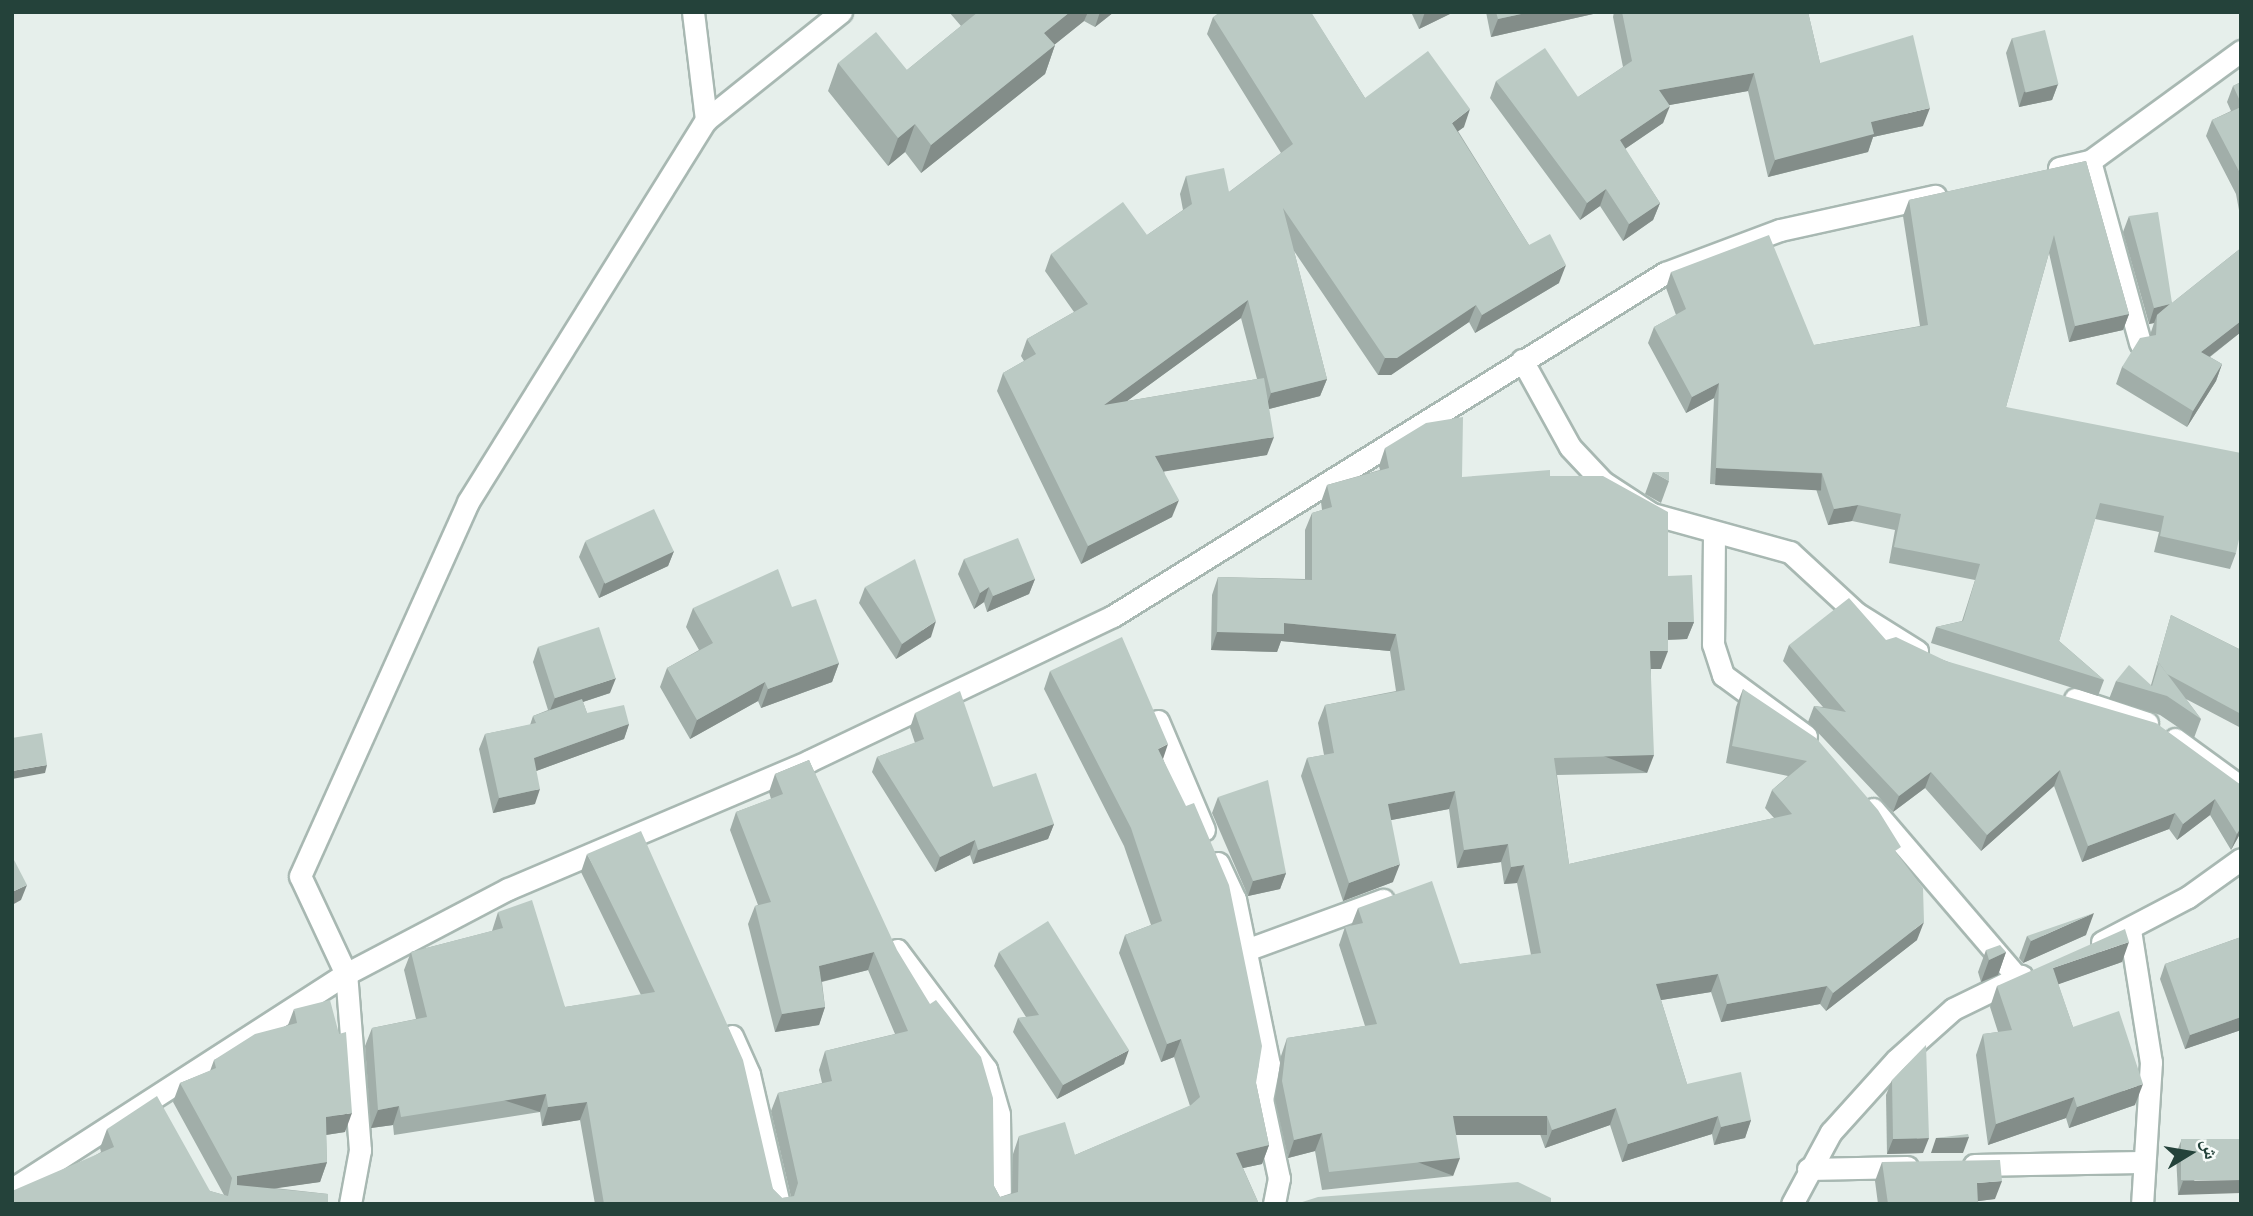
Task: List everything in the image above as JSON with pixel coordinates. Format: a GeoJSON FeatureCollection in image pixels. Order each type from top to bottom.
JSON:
{"type":"FeatureCollection","features":[{"type":"Feature","properties":{"kind":"street"},"geometry":{"type":"LineString","coordinates":[[693,12],[706,120]]}},
{"type":"Feature","properties":{"kind":"street"},"geometry":{"type":"LineString","coordinates":[[350,1204],[360,1150],[346,974],[300,876],[468,502],[706,120],[841,12]]}},
{"type":"Feature","properties":{"kind":"street"},"geometry":{"type":"LineString","coordinates":[[2036,173],[2090,161],[2241,51]]}},
{"type":"Feature","properties":{"kind":"street"},"geometry":{"type":"LineString","coordinates":[[2090,161],[2140,343]]}},
{"type":"Feature","properties":{"kind":"street"},"geometry":{"type":"LineString","coordinates":[[12,1189],[346,974],[508,889],[809,761],[1113,616],[1522,360],[1718,248],[1955,191]]}},
{"type":"Feature","properties":{"kind":"street"},"geometry":{"type":"LineString","coordinates":[[1522,360],[1570,447],[1603,482],[1652,514],[1714,534],[1790,552],[1856,613],[1944,664]]}},
{"type":"Feature","properties":{"kind":"street"},"geometry":{"type":"LineString","coordinates":[[1714,534],[1713,644],[1723,675],[1819,746]]}},
{"type":"Feature","properties":{"kind":"street"},"geometry":{"type":"LineString","coordinates":[[1113,616],[1124,641]]}},
{"type":"Feature","properties":{"kind":"street"},"geometry":{"type":"LineString","coordinates":[[2050,693],[2156,727],[2241,787]]}},
{"type":"Feature","properties":{"kind":"street"},"geometry":{"type":"LineString","coordinates":[[1150,703],[1235,899],[1269,1064],[1263,1108],[1279,1178],[1274,1204]]}},
{"type":"Feature","properties":{"kind":"street"},"geometry":{"type":"LineString","coordinates":[[809,761],[821,786]]}},
{"type":"Feature","properties":{"kind":"street"},"geometry":{"type":"LineString","coordinates":[[1855,788],[2018,978]]}},
{"type":"Feature","properties":{"kind":"street"},"geometry":{"type":"LineString","coordinates":[[641,832],[652,858]]}},
{"type":"Feature","properties":{"kind":"street"},"geometry":{"type":"LineString","coordinates":[[2083,949],[2130,930],[2241,859]]}},
{"type":"Feature","properties":{"kind":"street"},"geometry":{"type":"LineString","coordinates":[[1246,950],[1405,892]]}},
{"type":"Feature","properties":{"kind":"street"},"geometry":{"type":"LineString","coordinates":[[885,924],[902,962],[986,1069],[999,1114],[1000,1204]]}},
{"type":"Feature","properties":{"kind":"street"},"geometry":{"type":"LineString","coordinates":[[2130,930],[2151,1062],[2141,1162],[2142,1204]]}},
{"type":"Feature","properties":{"kind":"street"},"geometry":{"type":"LineString","coordinates":[[1792,1204],[1808,1169],[1831,1132],[1896,1060],[1953,1009],[2038,968]]}},
{"type":"Feature","properties":{"kind":"street"},"geometry":{"type":"LineString","coordinates":[[721,1011],[749,1074],[779,1204]]}},
{"type":"Feature","properties":{"kind":"street"},"geometry":{"type":"LineString","coordinates":[[155,1097],[168,1121]]}},
{"type":"Feature","properties":{"kind":"street"},"geometry":{"type":"LineString","coordinates":[[1808,1169],[2141,1162]]}},
{"type":"Feature","properties":{"kind":"building"},"geometry":{"type":"Polygon","coordinates":[[[978,12],[1070,12],[1044,33],[1055,45],[931,145],[915,124],[898,138],[838,63],[876,32],[907,70],[978,12]]]}},
{"type":"Feature","properties":{"kind":"building"},"geometry":{"type":"Polygon","coordinates":[[[1220,12],[1311,12],[1365,98],[1428,51],[1470,109],[1452,123],[1529,245],[1550,234],[1566,265],[1482,315],[1476,305],[1397,358],[1385,358],[1283,208],[1327,379],[1271,393],[1248,300],[1104,405],[1264,378],[1274,437],[1155,456],[1179,500],[1088,546],[1003,373],[1036,354],[1027,339],[1088,304],[1051,254],[1123,202],[1147,235],[1192,204],[1186,176],[1224,168],[1229,192],[1293,144],[1213,17],[1220,12]]]}},
{"type":"Feature","properties":{"kind":"building"},"geometry":{"type":"Polygon","coordinates":[[[1496,12],[1530,12],[1498,19],[1496,12]]]}},
{"type":"Feature","properties":{"kind":"building"},"geometry":{"type":"Polygon","coordinates":[[[1622,12],[1808,12],[1820,63],[1913,35],[1930,108],[1871,122],[1874,134],[1775,160],[1754,73],[1659,90],[1670,106],[1620,140],[1660,203],[1629,224],[1606,189],[1587,203],[1496,81],[1545,48],[1578,97],[1632,61],[1622,12]]]}},
{"type":"Feature","properties":{"kind":"building"},"geometry":{"type":"Polygon","coordinates":[[[2045,30],[2059,84],[2026,93],[2012,38],[2045,30]]]}},
{"type":"Feature","properties":{"kind":"building"},"geometry":{"type":"Polygon","coordinates":[[[2241,82],[2241,103],[2233,86],[2241,82]]]}},
{"type":"Feature","properties":{"kind":"building"},"geometry":{"type":"Polygon","coordinates":[[[2241,107],[2241,175],[2212,120],[2241,107]]]}},
{"type":"Feature","properties":{"kind":"building"},"geometry":{"type":"Polygon","coordinates":[[[2086,161],[2129,314],[2075,326],[2054,235],[2006,407],[2241,453],[2241,530],[2236,553],[2160,536],[2164,516],[2100,503],[2059,641],[2104,680],[1936,627],[1963,621],[1980,564],[1894,547],[1901,514],[1858,505],[1834,509],[1822,473],[1716,468],[1719,383],[1692,397],[1654,327],[1686,309],[1671,272],[1769,235],[1814,345],[1928,325],[1909,200],[2086,161]]]}},
{"type":"Feature","properties":{"kind":"building"},"geometry":{"type":"Polygon","coordinates":[[[2158,212],[2172,303],[2241,248],[2241,321],[2201,352],[2222,364],[2193,411],[2122,367],[2140,338],[2156,335],[2157,315],[2170,304],[2154,308],[2129,216],[2158,212]]]}},
{"type":"Feature","properties":{"kind":"building"},"geometry":{"type":"Polygon","coordinates":[[[1463,417],[1462,477],[1550,470],[1550,476],[1603,476],[1668,512],[1668,576],[1692,575],[1694,622],[1668,622],[1668,651],[1650,651],[1654,755],[1554,758],[1569,864],[1792,814],[1772,790],[1807,761],[1732,746],[1743,689],[1816,738],[1878,810],[1901,847],[1895,851],[1923,888],[1924,922],[1833,993],[1827,986],[1727,1004],[1718,974],[1656,984],[1687,1084],[1741,1072],[1751,1120],[1721,1127],[1718,1116],[1628,1144],[1616,1108],[1552,1130],[1547,1116],[1453,1116],[1460,1158],[1329,1172],[1322,1133],[1294,1140],[1282,1081],[1287,1038],[1377,1024],[1345,927],[1363,923],[1358,908],[1432,881],[1460,964],[1541,953],[1524,865],[1511,867],[1508,844],[1464,850],[1455,791],[1388,804],[1400,864],[1349,883],[1307,758],[1334,753],[1325,705],[1405,690],[1396,634],[1284,623],[1284,634],[1217,632],[1218,577],[1312,580],[1312,513],[1332,507],[1327,485],[1389,468],[1385,448],[1426,423],[1463,417]]]}},
{"type":"Feature","properties":{"kind":"building"},"geometry":{"type":"Polygon","coordinates":[[[1653,472],[1669,472],[1669,481],[1653,472]]]}},
{"type":"Feature","properties":{"kind":"building"},"geometry":{"type":"Polygon","coordinates":[[[654,509],[674,552],[605,584],[585,541],[654,509]]]}},
{"type":"Feature","properties":{"kind":"building"},"geometry":{"type":"Polygon","coordinates":[[[1018,538],[1035,579],[993,596],[989,587],[980,593],[964,559],[1018,538]]]}},
{"type":"Feature","properties":{"kind":"building"},"geometry":{"type":"Polygon","coordinates":[[[915,559],[936,621],[902,644],[865,587],[915,559]]]}},
{"type":"Feature","properties":{"kind":"building"},"geometry":{"type":"Polygon","coordinates":[[[778,569],[792,607],[816,599],[839,663],[768,689],[765,682],[697,720],[667,668],[713,643],[693,608],[778,569]]]}},
{"type":"Feature","properties":{"kind":"building"},"geometry":{"type":"Polygon","coordinates":[[[1849,598],[1886,640],[1896,637],[1946,661],[2156,723],[2241,785],[2241,827],[2237,834],[2215,799],[2183,824],[2175,813],[2088,846],[2060,770],[1987,835],[1931,772],[1899,796],[1814,706],[1846,712],[1789,645],[1849,598]]]}},
{"type":"Feature","properties":{"kind":"building"},"geometry":{"type":"Polygon","coordinates":[[[2171,615],[2241,650],[2241,714],[2167,674],[2159,663],[2156,668],[2171,615]]]}},
{"type":"Feature","properties":{"kind":"building"},"geometry":{"type":"Polygon","coordinates":[[[599,627],[616,678],[555,698],[538,647],[599,627]]]}},
{"type":"Feature","properties":{"kind":"building"},"geometry":{"type":"Polygon","coordinates":[[[1122,637],[1168,744],[1158,749],[1186,806],[1194,803],[1229,885],[1262,1046],[1256,1083],[1269,1145],[1236,1153],[1259,1204],[604,1204],[587,1102],[548,1107],[546,1094],[401,1117],[399,1106],[378,1110],[372,1028],[427,1017],[411,952],[503,928],[498,912],[532,900],[565,1007],[655,992],[587,854],[641,831],[743,1060],[773,1189],[782,1198],[794,1196],[798,1183],[778,1093],[832,1081],[825,1051],[908,1031],[874,952],[819,966],[825,1007],[782,1014],[755,906],[771,902],[736,812],[783,794],[775,774],[809,760],[897,950],[930,1004],[936,1000],[981,1057],[993,1098],[994,1186],[1000,1197],[1018,1192],[1019,1136],[1065,1122],[1075,1155],[1191,1105],[1200,1097],[1181,1039],[1167,1044],[1125,935],[1162,921],[1131,828],[1050,671],[1122,637]]]}},
{"type":"Feature","properties":{"kind":"building"},"geometry":{"type":"Polygon","coordinates":[[[2159,663],[2201,719],[2167,696],[2116,681],[2129,665],[2152,686],[2159,663]]]}},
{"type":"Feature","properties":{"kind":"building"},"geometry":{"type":"Polygon","coordinates":[[[960,691],[993,787],[1036,773],[1054,824],[978,850],[975,840],[940,857],[877,757],[924,739],[915,713],[960,691]]]}},
{"type":"Feature","properties":{"kind":"building"},"geometry":{"type":"Polygon","coordinates":[[[582,699],[587,713],[624,705],[629,724],[534,758],[540,789],[499,798],[485,734],[536,723],[533,716],[582,699]]]}},
{"type":"Feature","properties":{"kind":"building"},"geometry":{"type":"Polygon","coordinates":[[[42,733],[47,765],[12,771],[12,738],[42,733]]]}},
{"type":"Feature","properties":{"kind":"building"},"geometry":{"type":"Polygon","coordinates":[[[1268,780],[1286,873],[1253,881],[1218,797],[1268,780]]]}},
{"type":"Feature","properties":{"kind":"building"},"geometry":{"type":"Polygon","coordinates":[[[12,856],[27,885],[12,892],[12,856]]]}},
{"type":"Feature","properties":{"kind":"building"},"geometry":{"type":"Polygon","coordinates":[[[2094,913],[2031,941],[2027,936],[2094,913]]]}},
{"type":"Feature","properties":{"kind":"building"},"geometry":{"type":"Polygon","coordinates":[[[1048,921],[1129,1050],[1063,1085],[1018,1018],[1039,1015],[999,952],[1048,921]]]}},
{"type":"Feature","properties":{"kind":"building"},"geometry":{"type":"Polygon","coordinates":[[[2125,929],[2129,942],[2053,968],[2073,1027],[2119,1011],[2143,1084],[2077,1107],[2074,1097],[1996,1124],[1983,1034],[2012,1030],[1997,986],[2125,929]]]}},
{"type":"Feature","properties":{"kind":"building"},"geometry":{"type":"Polygon","coordinates":[[[2241,937],[2241,1017],[2190,1035],[2165,964],[2241,937]]]}},
{"type":"Feature","properties":{"kind":"building"},"geometry":{"type":"Polygon","coordinates":[[[2000,945],[2006,952],[1989,960],[1986,950],[2000,945]]]}},
{"type":"Feature","properties":{"kind":"building"},"geometry":{"type":"Polygon","coordinates":[[[330,1000],[339,1034],[346,1032],[352,1113],[326,1117],[327,1162],[237,1176],[237,1185],[328,1194],[328,1204],[12,1204],[12,1191],[114,1147],[107,1129],[157,1096],[210,1191],[228,1196],[232,1178],[180,1083],[216,1068],[214,1060],[255,1034],[297,1023],[294,1009],[330,1000]]]}},
{"type":"Feature","properties":{"kind":"building"},"geometry":{"type":"Polygon","coordinates":[[[1926,1045],[1929,1138],[1893,1139],[1892,1080],[1926,1045]]]}},
{"type":"Feature","properties":{"kind":"building"},"geometry":{"type":"Polygon","coordinates":[[[1968,1134],[1969,1137],[1936,1138],[1968,1134]]]}},
{"type":"Feature","properties":{"kind":"building"},"geometry":{"type":"Polygon","coordinates":[[[2181,1139],[2241,1139],[2241,1180],[2181,1180],[2181,1139]]]}},
{"type":"Feature","properties":{"kind":"building"},"geometry":{"type":"Polygon","coordinates":[[[2000,1160],[2002,1181],[1977,1183],[1978,1204],[1888,1204],[1882,1162],[2000,1160]]]}},
{"type":"Feature","properties":{"kind":"building"},"geometry":{"type":"Polygon","coordinates":[[[1518,1182],[1551,1198],[1551,1204],[1296,1204],[1318,1197],[1518,1182]]]}}]}
